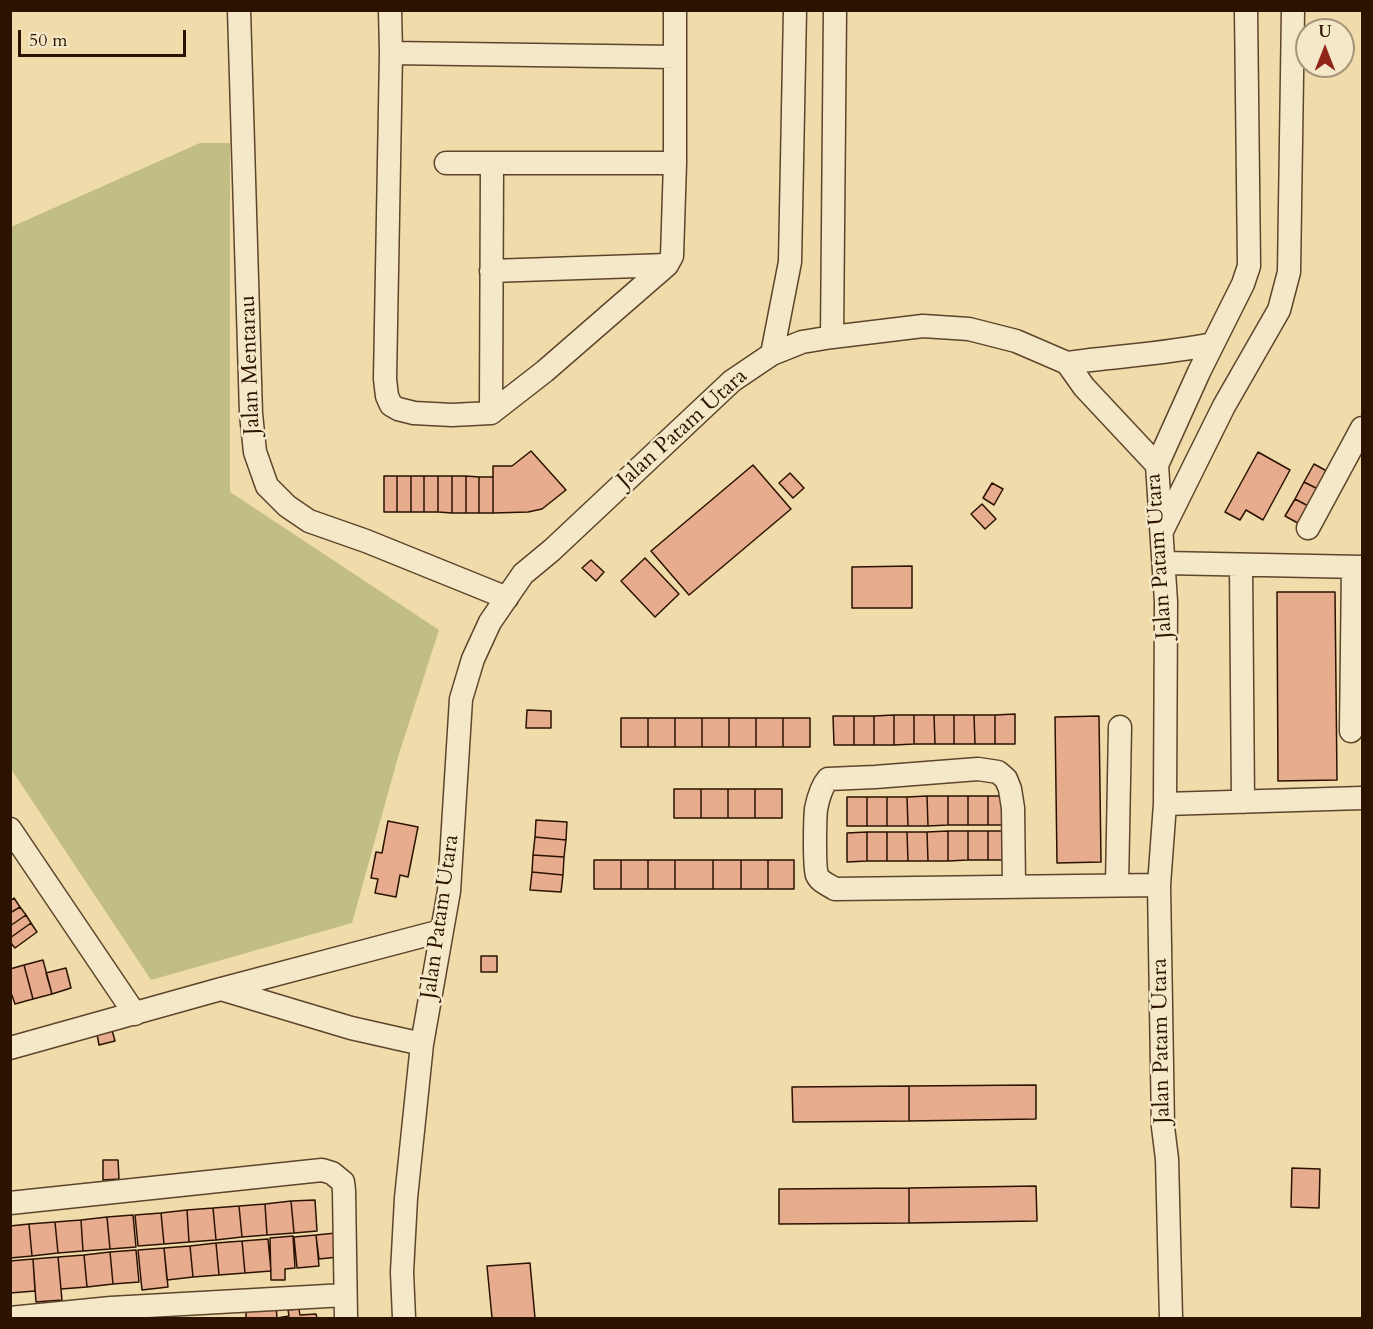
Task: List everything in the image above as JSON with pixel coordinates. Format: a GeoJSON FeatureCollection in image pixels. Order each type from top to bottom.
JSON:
{"type":"FeatureCollection","features":[{"type":"Feature","properties":{"kind":"street","name":"Jalan Mentarau"},"geometry":{"type":"LineString","coordinates":[[240,10],[249,292],[250,414],[255,452],[267,486],[287,506],[309,521],[366,541],[507,598]]}},
{"type":"Feature","properties":{"kind":"street"},"geometry":{"type":"LineString","coordinates":[[390,10],[385,367],[387,396],[391,405],[398,409],[414,413],[452,415],[491,413],[545,371],[667,265],[672,256],[675,163],[675,10]]}},
{"type":"Feature","properties":{"kind":"street"},"geometry":{"type":"LineString","coordinates":[[772,354],[790,262],[795,10]]}},
{"type":"Feature","properties":{"kind":"street"},"geometry":{"type":"LineString","coordinates":[[832,337],[835,10]]}},
{"type":"Feature","properties":{"kind":"street"},"geometry":{"type":"LineString","coordinates":[[1157,465],[1243,284],[1249,266],[1246,10]]}},
{"type":"Feature","properties":{"kind":"street"},"geometry":{"type":"LineString","coordinates":[[1161,533],[1224,406],[1279,310],[1289,272],[1293,10]]}},
{"type":"Feature","properties":{"kind":"street"},"geometry":{"type":"LineString","coordinates":[[391,53],[675,57]]}},
{"type":"Feature","properties":{"kind":"street"},"geometry":{"type":"LineString","coordinates":[[447,163],[675,163]]}},
{"type":"Feature","properties":{"kind":"street"},"geometry":{"type":"LineString","coordinates":[[491,413],[492,163]]}},
{"type":"Feature","properties":{"kind":"street"},"geometry":{"type":"LineString","coordinates":[[491,271],[667,265]]}},
{"type":"Feature","properties":{"kind":"street","name":"Jalan Patam Utara"},"geometry":{"type":"LineString","coordinates":[[404,1318],[402,1262],[406,1198],[422,1044],[450,891],[461,699],[473,660],[490,621],[523,573],[552,550],[732,381],[772,354],[802,342],[923,326],[969,329],[1016,341],[1067,363],[1084,387],[1157,465],[1167,602],[1165,804],[1159,885],[1171,1318]]}},
{"type":"Feature","properties":{"kind":"street"},"geometry":{"type":"LineString","coordinates":[[1067,363],[1174,352],[1213,344]]}},
{"type":"Feature","properties":{"kind":"street"},"geometry":{"type":"LineString","coordinates":[[1308,528],[1352,466],[1362,428]]}},
{"type":"Feature","properties":{"kind":"street"},"geometry":{"type":"LineString","coordinates":[[1165,563],[1358,567],[1358,687],[1351,731]]}},
{"type":"Feature","properties":{"kind":"street"},"geometry":{"type":"LineString","coordinates":[[1241,566],[1243,802]]}},
{"type":"Feature","properties":{"kind":"street"},"geometry":{"type":"LineString","coordinates":[[1117,885],[1120,727]]}},
{"type":"Feature","properties":{"kind":"street"},"geometry":{"type":"LineString","coordinates":[[1014,886],[1013,808],[1006,779],[998,771],[978,769],[828,779],[823,784],[816,810],[817,875],[823,882],[835,889],[1159,885]]}},
{"type":"Feature","properties":{"kind":"street"},"geometry":{"type":"LineString","coordinates":[[1165,804],[1362,798]]}},
{"type":"Feature","properties":{"kind":"street"},"geometry":{"type":"LineString","coordinates":[[10,829],[135,1014]]}},
{"type":"Feature","properties":{"kind":"street"},"geometry":{"type":"LineString","coordinates":[[10,1048],[441,931]]}},
{"type":"Feature","properties":{"kind":"street"},"geometry":{"type":"LineString","coordinates":[[221,989],[351,1028],[422,1044]]}},
{"type":"Feature","properties":{"kind":"street"},"geometry":{"type":"LineString","coordinates":[[10,1203],[322,1170],[332,1173],[343,1182],[344,1191],[346,1318]]}},
{"type":"Feature","properties":{"kind":"street"},"geometry":{"type":"LineString","coordinates":[[10,1318],[224,1310],[345,1295]]}},
{"type":"Feature","properties":{"kind":"shaded area"},"geometry":{"type":"Polygon","coordinates":[[[200,143],[230,143],[230,492],[439,630],[398,757],[352,923],[151,980],[11,769],[11,227],[200,143]]]}},
{"type":"Feature","properties":{"kind":"building"},"geometry":{"type":"Polygon","coordinates":[[[531,451],[566,490],[542,509],[528,512],[493,513],[493,466],[512,466],[531,451]]]}},
{"type":"Feature","properties":{"kind":"building"},"geometry":{"type":"Polygon","coordinates":[[[1258,452],[1290,470],[1263,520],[1246,510],[1240,520],[1225,512],[1258,452]]]}},
{"type":"Feature","properties":{"kind":"building"},"geometry":{"type":"Polygon","coordinates":[[[1314,464],[1334,475],[1324,492],[1304,482],[1314,464]]]}},
{"type":"Feature","properties":{"kind":"building"},"geometry":{"type":"Polygon","coordinates":[[[753,465],[791,509],[689,595],[651,551],[753,465]]]}},
{"type":"Feature","properties":{"kind":"building"},"geometry":{"type":"Polygon","coordinates":[[[790,473],[804,488],[793,498],[779,483],[790,473]]]}},
{"type":"Feature","properties":{"kind":"building"},"geometry":{"type":"Polygon","coordinates":[[[384,476],[397,476],[397,512],[384,512],[384,476]]]}},
{"type":"Feature","properties":{"kind":"building"},"geometry":{"type":"Polygon","coordinates":[[[397,476],[411,476],[411,512],[397,512],[397,476]]]}},
{"type":"Feature","properties":{"kind":"building"},"geometry":{"type":"Polygon","coordinates":[[[411,476],[424,476],[424,512],[411,512],[411,476]]]}},
{"type":"Feature","properties":{"kind":"building"},"geometry":{"type":"Polygon","coordinates":[[[424,476],[438,476],[438,512],[424,512],[424,476]]]}},
{"type":"Feature","properties":{"kind":"building"},"geometry":{"type":"Polygon","coordinates":[[[438,476],[452,476],[452,513],[438,512],[438,476]]]}},
{"type":"Feature","properties":{"kind":"building"},"geometry":{"type":"Polygon","coordinates":[[[452,476],[466,476],[466,513],[452,513],[452,476]]]}},
{"type":"Feature","properties":{"kind":"building"},"geometry":{"type":"Polygon","coordinates":[[[466,476],[479,477],[479,513],[466,513],[466,476]]]}},
{"type":"Feature","properties":{"kind":"building"},"geometry":{"type":"Polygon","coordinates":[[[479,477],[493,477],[493,513],[479,513],[479,477]]]}},
{"type":"Feature","properties":{"kind":"building"},"geometry":{"type":"Polygon","coordinates":[[[1304,482],[1324,492],[1314,509],[1295,499],[1304,482]]]}},
{"type":"Feature","properties":{"kind":"building"},"geometry":{"type":"Polygon","coordinates":[[[992,483],[1003,489],[994,505],[983,498],[992,483]]]}},
{"type":"Feature","properties":{"kind":"building"},"geometry":{"type":"Polygon","coordinates":[[[1295,499],[1314,509],[1305,527],[1285,516],[1295,499]]]}},
{"type":"Feature","properties":{"kind":"building"},"geometry":{"type":"Polygon","coordinates":[[[982,504],[996,519],[985,529],[971,514],[982,504]]]}},
{"type":"Feature","properties":{"kind":"building"},"geometry":{"type":"Polygon","coordinates":[[[645,558],[679,594],[655,617],[621,581],[645,558]]]}},
{"type":"Feature","properties":{"kind":"building"},"geometry":{"type":"Polygon","coordinates":[[[591,560],[604,572],[596,581],[582,568],[591,560]]]}},
{"type":"Feature","properties":{"kind":"building"},"geometry":{"type":"Polygon","coordinates":[[[912,566],[912,608],[852,608],[852,567],[912,566]]]}},
{"type":"Feature","properties":{"kind":"building"},"geometry":{"type":"Polygon","coordinates":[[[1277,592],[1335,592],[1337,780],[1278,781],[1277,592]]]}},
{"type":"Feature","properties":{"kind":"building"},"geometry":{"type":"Polygon","coordinates":[[[527,710],[551,711],[551,728],[526,728],[527,710]]]}},
{"type":"Feature","properties":{"kind":"building"},"geometry":{"type":"Polygon","coordinates":[[[1015,714],[1015,744],[995,744],[995,715],[1015,714]]]}},
{"type":"Feature","properties":{"kind":"building"},"geometry":{"type":"Polygon","coordinates":[[[894,715],[894,745],[874,745],[874,716],[894,715]]]}},
{"type":"Feature","properties":{"kind":"building"},"geometry":{"type":"Polygon","coordinates":[[[894,715],[914,715],[914,744],[894,745],[894,715]]]}},
{"type":"Feature","properties":{"kind":"building"},"geometry":{"type":"Polygon","coordinates":[[[914,715],[934,715],[935,744],[914,744],[914,715]]]}},
{"type":"Feature","properties":{"kind":"building"},"geometry":{"type":"Polygon","coordinates":[[[934,715],[954,715],[954,744],[935,744],[934,715]]]}},
{"type":"Feature","properties":{"kind":"building"},"geometry":{"type":"Polygon","coordinates":[[[954,715],[974,715],[975,744],[954,744],[954,715]]]}},
{"type":"Feature","properties":{"kind":"building"},"geometry":{"type":"Polygon","coordinates":[[[974,715],[995,715],[995,744],[975,744],[974,715]]]}},
{"type":"Feature","properties":{"kind":"building"},"geometry":{"type":"Polygon","coordinates":[[[833,716],[854,716],[854,745],[834,745],[833,716]]]}},
{"type":"Feature","properties":{"kind":"building"},"geometry":{"type":"Polygon","coordinates":[[[854,716],[874,716],[874,745],[854,745],[854,716]]]}},
{"type":"Feature","properties":{"kind":"building"},"geometry":{"type":"Polygon","coordinates":[[[1099,716],[1101,862],[1057,863],[1055,717],[1099,716]]]}},
{"type":"Feature","properties":{"kind":"building"},"geometry":{"type":"Polygon","coordinates":[[[621,718],[648,718],[648,747],[621,747],[621,718]]]}},
{"type":"Feature","properties":{"kind":"building"},"geometry":{"type":"Polygon","coordinates":[[[648,718],[675,718],[675,747],[648,747],[648,718]]]}},
{"type":"Feature","properties":{"kind":"building"},"geometry":{"type":"Polygon","coordinates":[[[675,718],[702,718],[702,747],[675,747],[675,718]]]}},
{"type":"Feature","properties":{"kind":"building"},"geometry":{"type":"Polygon","coordinates":[[[702,718],[729,718],[729,747],[702,747],[702,718]]]}},
{"type":"Feature","properties":{"kind":"building"},"geometry":{"type":"Polygon","coordinates":[[[729,718],[756,718],[756,747],[729,747],[729,718]]]}},
{"type":"Feature","properties":{"kind":"building"},"geometry":{"type":"Polygon","coordinates":[[[756,718],[783,718],[783,747],[756,747],[756,718]]]}},
{"type":"Feature","properties":{"kind":"building"},"geometry":{"type":"Polygon","coordinates":[[[783,718],[810,718],[810,747],[783,747],[783,718]]]}},
{"type":"Feature","properties":{"kind":"building"},"geometry":{"type":"Polygon","coordinates":[[[674,789],[701,789],[701,818],[674,818],[674,789]]]}},
{"type":"Feature","properties":{"kind":"building"},"geometry":{"type":"Polygon","coordinates":[[[701,789],[728,789],[728,818],[701,818],[701,789]]]}},
{"type":"Feature","properties":{"kind":"building"},"geometry":{"type":"Polygon","coordinates":[[[728,789],[755,789],[755,818],[728,818],[728,789]]]}},
{"type":"Feature","properties":{"kind":"building"},"geometry":{"type":"Polygon","coordinates":[[[755,789],[782,789],[782,818],[755,818],[755,789]]]}},
{"type":"Feature","properties":{"kind":"building"},"geometry":{"type":"Polygon","coordinates":[[[927,796],[928,826],[908,826],[907,797],[927,796]]]}},
{"type":"Feature","properties":{"kind":"building"},"geometry":{"type":"Polygon","coordinates":[[[927,796],[948,796],[948,825],[928,826],[927,796]]]}},
{"type":"Feature","properties":{"kind":"building"},"geometry":{"type":"Polygon","coordinates":[[[948,796],[968,796],[968,825],[948,825],[948,796]]]}},
{"type":"Feature","properties":{"kind":"building"},"geometry":{"type":"Polygon","coordinates":[[[968,796],[988,796],[988,825],[968,825],[968,796]]]}},
{"type":"Feature","properties":{"kind":"building"},"geometry":{"type":"Polygon","coordinates":[[[988,796],[1008,796],[1008,825],[988,825],[988,796]]]}},
{"type":"Feature","properties":{"kind":"building"},"geometry":{"type":"Polygon","coordinates":[[[847,797],[867,797],[867,826],[847,826],[847,797]]]}},
{"type":"Feature","properties":{"kind":"building"},"geometry":{"type":"Polygon","coordinates":[[[867,797],[887,797],[887,826],[867,826],[867,797]]]}},
{"type":"Feature","properties":{"kind":"building"},"geometry":{"type":"Polygon","coordinates":[[[887,797],[907,797],[908,826],[887,826],[887,797]]]}},
{"type":"Feature","properties":{"kind":"building"},"geometry":{"type":"Polygon","coordinates":[[[536,820],[567,822],[566,840],[535,837],[536,820]]]}},
{"type":"Feature","properties":{"kind":"building"},"geometry":{"type":"Polygon","coordinates":[[[388,821],[418,827],[408,877],[400,875],[396,897],[375,893],[378,879],[371,878],[376,852],[382,853],[388,821]]]}},
{"type":"Feature","properties":{"kind":"building"},"geometry":{"type":"Polygon","coordinates":[[[948,831],[968,831],[968,860],[948,861],[948,831]]]}},
{"type":"Feature","properties":{"kind":"building"},"geometry":{"type":"Polygon","coordinates":[[[948,831],[948,861],[928,861],[927,832],[948,831]]]}},
{"type":"Feature","properties":{"kind":"building"},"geometry":{"type":"Polygon","coordinates":[[[968,831],[988,831],[988,860],[968,860],[968,831]]]}},
{"type":"Feature","properties":{"kind":"building"},"geometry":{"type":"Polygon","coordinates":[[[988,831],[1008,831],[1008,860],[988,860],[988,831]]]}},
{"type":"Feature","properties":{"kind":"building"},"geometry":{"type":"Polygon","coordinates":[[[867,832],[867,861],[847,862],[847,833],[867,832]]]}},
{"type":"Feature","properties":{"kind":"building"},"geometry":{"type":"Polygon","coordinates":[[[867,832],[887,832],[887,861],[867,861],[867,832]]]}},
{"type":"Feature","properties":{"kind":"building"},"geometry":{"type":"Polygon","coordinates":[[[887,832],[907,832],[908,861],[887,861],[887,832]]]}},
{"type":"Feature","properties":{"kind":"building"},"geometry":{"type":"Polygon","coordinates":[[[907,832],[927,832],[928,861],[908,861],[907,832]]]}},
{"type":"Feature","properties":{"kind":"building"},"geometry":{"type":"Polygon","coordinates":[[[535,837],[566,840],[564,857],[533,855],[535,837]]]}},
{"type":"Feature","properties":{"kind":"building"},"geometry":{"type":"Polygon","coordinates":[[[533,855],[564,857],[563,875],[532,872],[533,855]]]}},
{"type":"Feature","properties":{"kind":"building"},"geometry":{"type":"Polygon","coordinates":[[[594,860],[621,860],[621,889],[594,889],[594,860]]]}},
{"type":"Feature","properties":{"kind":"building"},"geometry":{"type":"Polygon","coordinates":[[[621,860],[648,860],[648,889],[621,889],[621,860]]]}},
{"type":"Feature","properties":{"kind":"building"},"geometry":{"type":"Polygon","coordinates":[[[648,860],[675,860],[675,889],[648,889],[648,860]]]}},
{"type":"Feature","properties":{"kind":"building"},"geometry":{"type":"Polygon","coordinates":[[[675,860],[713,860],[713,889],[675,889],[675,860]]]}},
{"type":"Feature","properties":{"kind":"building"},"geometry":{"type":"Polygon","coordinates":[[[713,860],[741,860],[741,889],[713,889],[713,860]]]}},
{"type":"Feature","properties":{"kind":"building"},"geometry":{"type":"Polygon","coordinates":[[[741,860],[768,860],[768,889],[741,889],[741,860]]]}},
{"type":"Feature","properties":{"kind":"building"},"geometry":{"type":"Polygon","coordinates":[[[768,860],[794,860],[794,889],[768,889],[768,860]]]}},
{"type":"Feature","properties":{"kind":"building"},"geometry":{"type":"Polygon","coordinates":[[[532,872],[563,875],[561,892],[530,890],[532,872]]]}},
{"type":"Feature","properties":{"kind":"building"},"geometry":{"type":"Polygon","coordinates":[[[14,898],[20,907],[10,913],[10,901],[14,898]]]}},
{"type":"Feature","properties":{"kind":"building"},"geometry":{"type":"Polygon","coordinates":[[[20,907],[26,915],[10,926],[10,913],[20,907]]]}},
{"type":"Feature","properties":{"kind":"building"},"geometry":{"type":"Polygon","coordinates":[[[26,915],[31,923],[10,938],[10,926],[26,915]]]}},
{"type":"Feature","properties":{"kind":"building"},"geometry":{"type":"Polygon","coordinates":[[[31,923],[37,932],[15,948],[10,938],[31,923]]]}},
{"type":"Feature","properties":{"kind":"building"},"geometry":{"type":"Polygon","coordinates":[[[481,956],[497,956],[497,972],[481,972],[481,956]]]}},
{"type":"Feature","properties":{"kind":"building"},"geometry":{"type":"Polygon","coordinates":[[[43,960],[52,994],[33,999],[24,965],[43,960]]]}},
{"type":"Feature","properties":{"kind":"building"},"geometry":{"type":"Polygon","coordinates":[[[24,965],[33,999],[15,1004],[10,990],[10,969],[24,965]]]}},
{"type":"Feature","properties":{"kind":"building"},"geometry":{"type":"Polygon","coordinates":[[[66,968],[71,988],[52,994],[46,973],[66,968]]]}},
{"type":"Feature","properties":{"kind":"building"},"geometry":{"type":"Polygon","coordinates":[[[112,1030],[115,1041],[99,1045],[97,1034],[112,1030]]]}},
{"type":"Feature","properties":{"kind":"building"},"geometry":{"type":"Polygon","coordinates":[[[1036,1085],[1036,1119],[909,1121],[909,1086],[1036,1085]]]}},
{"type":"Feature","properties":{"kind":"building"},"geometry":{"type":"Polygon","coordinates":[[[909,1086],[909,1121],[793,1122],[792,1087],[909,1086]]]}},
{"type":"Feature","properties":{"kind":"building"},"geometry":{"type":"Polygon","coordinates":[[[103,1160],[118,1160],[119,1179],[103,1180],[103,1160]]]}},
{"type":"Feature","properties":{"kind":"building"},"geometry":{"type":"Polygon","coordinates":[[[1292,1168],[1320,1169],[1319,1208],[1291,1207],[1292,1168]]]}},
{"type":"Feature","properties":{"kind":"building"},"geometry":{"type":"Polygon","coordinates":[[[1036,1186],[1037,1221],[909,1223],[909,1188],[1036,1186]]]}},
{"type":"Feature","properties":{"kind":"building"},"geometry":{"type":"Polygon","coordinates":[[[909,1188],[909,1223],[779,1224],[779,1189],[909,1188]]]}},
{"type":"Feature","properties":{"kind":"building"},"geometry":{"type":"Polygon","coordinates":[[[315,1200],[317,1231],[294,1233],[291,1201],[315,1200]]]}},
{"type":"Feature","properties":{"kind":"building"},"geometry":{"type":"Polygon","coordinates":[[[291,1201],[294,1233],[267,1235],[265,1204],[291,1201]]]}},
{"type":"Feature","properties":{"kind":"building"},"geometry":{"type":"Polygon","coordinates":[[[265,1204],[267,1235],[242,1237],[239,1206],[265,1204]]]}},
{"type":"Feature","properties":{"kind":"building"},"geometry":{"type":"Polygon","coordinates":[[[239,1206],[242,1237],[216,1240],[213,1208],[239,1206]]]}},
{"type":"Feature","properties":{"kind":"building"},"geometry":{"type":"Polygon","coordinates":[[[213,1208],[216,1240],[189,1242],[187,1210],[213,1208]]]}},
{"type":"Feature","properties":{"kind":"building"},"geometry":{"type":"Polygon","coordinates":[[[187,1210],[189,1242],[164,1244],[161,1213],[187,1210]]]}},
{"type":"Feature","properties":{"kind":"building"},"geometry":{"type":"Polygon","coordinates":[[[161,1213],[164,1244],[138,1246],[135,1215],[161,1213]]]}},
{"type":"Feature","properties":{"kind":"building"},"geometry":{"type":"Polygon","coordinates":[[[133,1215],[136,1247],[110,1249],[107,1217],[133,1215]]]}},
{"type":"Feature","properties":{"kind":"building"},"geometry":{"type":"Polygon","coordinates":[[[107,1217],[110,1249],[83,1251],[81,1220],[107,1217]]]}},
{"type":"Feature","properties":{"kind":"building"},"geometry":{"type":"Polygon","coordinates":[[[81,1220],[83,1251],[58,1253],[55,1222],[81,1220]]]}},
{"type":"Feature","properties":{"kind":"building"},"geometry":{"type":"Polygon","coordinates":[[[55,1222],[58,1253],[32,1256],[29,1224],[55,1222]]]}},
{"type":"Feature","properties":{"kind":"building"},"geometry":{"type":"Polygon","coordinates":[[[29,1224],[32,1256],[10,1258],[10,1226],[29,1224]]]}},
{"type":"Feature","properties":{"kind":"building"},"geometry":{"type":"Polygon","coordinates":[[[336,1233],[338,1257],[319,1259],[316,1235],[336,1233]]]}},
{"type":"Feature","properties":{"kind":"building"},"geometry":{"type":"Polygon","coordinates":[[[316,1235],[319,1266],[297,1268],[294,1237],[316,1235]]]}},
{"type":"Feature","properties":{"kind":"building"},"geometry":{"type":"Polygon","coordinates":[[[293,1236],[295,1268],[285,1269],[285,1280],[271,1280],[270,1238],[293,1236]]]}},
{"type":"Feature","properties":{"kind":"building"},"geometry":{"type":"Polygon","coordinates":[[[268,1239],[271,1271],[245,1273],[242,1241],[268,1239]]]}},
{"type":"Feature","properties":{"kind":"building"},"geometry":{"type":"Polygon","coordinates":[[[242,1241],[245,1273],[219,1275],[216,1243],[242,1241]]]}},
{"type":"Feature","properties":{"kind":"building"},"geometry":{"type":"Polygon","coordinates":[[[216,1243],[219,1275],[193,1277],[190,1246],[216,1243]]]}},
{"type":"Feature","properties":{"kind":"building"},"geometry":{"type":"Polygon","coordinates":[[[190,1246],[193,1277],[167,1280],[164,1248],[190,1246]]]}},
{"type":"Feature","properties":{"kind":"building"},"geometry":{"type":"Polygon","coordinates":[[[164,1248],[168,1287],[142,1290],[138,1250],[164,1248]]]}},
{"type":"Feature","properties":{"kind":"building"},"geometry":{"type":"Polygon","coordinates":[[[136,1250],[139,1282],[113,1284],[110,1252],[136,1250]]]}},
{"type":"Feature","properties":{"kind":"building"},"geometry":{"type":"Polygon","coordinates":[[[110,1252],[113,1284],[87,1287],[84,1255],[110,1252]]]}},
{"type":"Feature","properties":{"kind":"building"},"geometry":{"type":"Polygon","coordinates":[[[84,1255],[87,1287],[61,1289],[58,1257],[84,1255]]]}},
{"type":"Feature","properties":{"kind":"building"},"geometry":{"type":"Polygon","coordinates":[[[58,1257],[62,1300],[36,1302],[33,1259],[58,1257]]]}},
{"type":"Feature","properties":{"kind":"building"},"geometry":{"type":"Polygon","coordinates":[[[33,1259],[35,1291],[10,1293],[10,1261],[33,1259]]]}},
{"type":"Feature","properties":{"kind":"building"},"geometry":{"type":"Polygon","coordinates":[[[530,1263],[535,1318],[492,1318],[487,1266],[530,1263]]]}},
{"type":"Feature","properties":{"kind":"building"},"geometry":{"type":"Polygon","coordinates":[[[276,1306],[277,1318],[246,1318],[246,1309],[276,1306]]]}},
{"type":"Feature","properties":{"kind":"building"},"geometry":{"type":"Polygon","coordinates":[[[299,1309],[300,1315],[316,1314],[317,1318],[277,1318],[289,1316],[288,1310],[299,1309]]]}}]}
